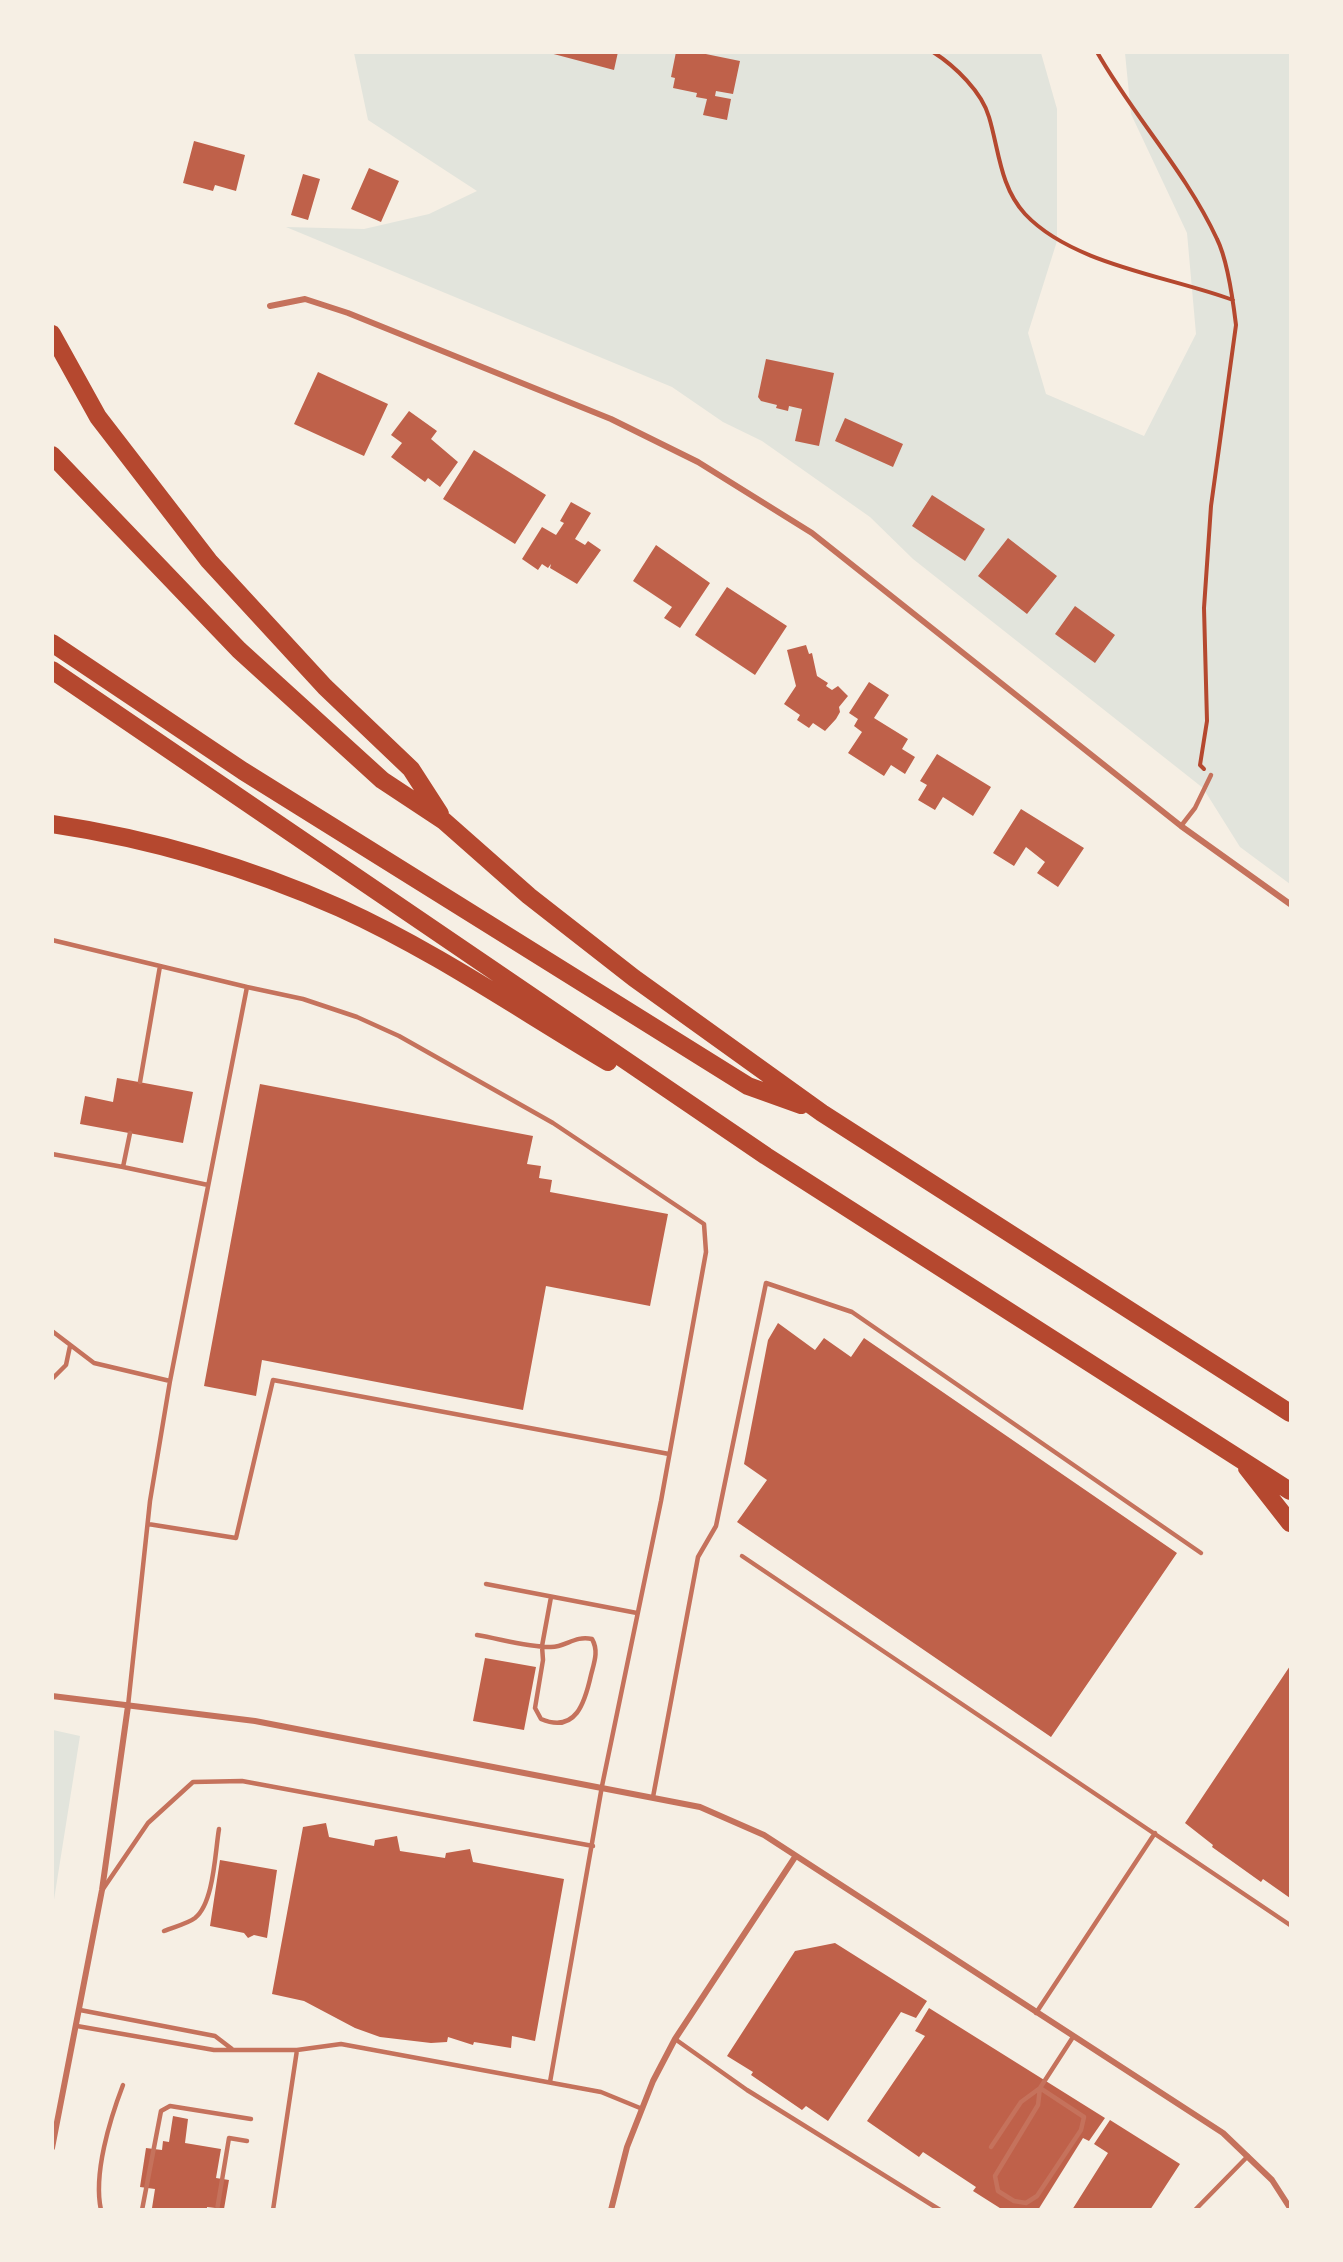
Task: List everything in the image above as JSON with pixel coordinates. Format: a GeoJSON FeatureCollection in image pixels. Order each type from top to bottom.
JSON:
{"type":"FeatureCollection","features":[{"type":"Feature","properties":{"kind":"highway"},"geometry":{"type":"LineString","coordinates":[[52,334],[98,417],[208,561],[325,687],[411,769],[444,821]]}},
{"type":"Feature","properties":{"kind":"highway"},"geometry":{"type":"LineString","coordinates":[[52,455],[239,650],[382,780],[444,821],[529,896],[634,978],[822,1113],[1290,1413]]}},
{"type":"Feature","properties":{"kind":"highway"},"geometry":{"type":"LineString","coordinates":[[52,643],[243,771],[748,1086],[822,1113]]}},
{"type":"Feature","properties":{"kind":"highway"},"geometry":{"type":"LineString","coordinates":[[52,670],[766,1156],[1290,1491]]}},
{"type":"Feature","properties":{"kind":"highway"},"geometry":{"type":"LineString","coordinates":[[52,824],[101,831],[187,851],[269,879],[341,909],[448,966],[766,1156]]}},
{"type":"Feature","properties":{"kind":"highway"},"geometry":{"type":"LineString","coordinates":[[1240,1460],[1290,1523]]}},
{"type":"Feature","properties":{"kind":"street"},"geometry":{"type":"LineString","coordinates":[[270,306],[305,299],[348,313],[611,419],[698,462],[812,533],[1181,826],[1290,904]]}},
{"type":"Feature","properties":{"kind":"street"},"geometry":{"type":"LineString","coordinates":[[52,1696],[255,1720],[602,1786],[700,1807],[764,1835],[1223,2133],[1272,2180],[1290,2208]]}},
{"type":"Feature","properties":{"kind":"street"},"geometry":{"type":"LineString","coordinates":[[52,2148],[102,1890],[128,1706]]}},
{"type":"Feature","properties":{"kind":"street"},"geometry":{"type":"LineString","coordinates":[[611,2210],[640,2108],[675,2039],[795,1857]]}},
{"type":"Feature","properties":{"kind":"lane"},"geometry":{"type":"LineString","coordinates":[[1181,826],[1195,808],[1211,775]]}},
{"type":"Feature","properties":{"kind":"lane"},"geometry":{"type":"LineString","coordinates":[[52,940],[314,1003],[357,1017],[399,1036],[553,1124],[704,1224],[706,1252],[669,1454],[602,1786],[550,2082]]}},
{"type":"Feature","properties":{"kind":"lane"},"geometry":{"type":"LineString","coordinates":[[140,1082],[160,966]]}},
{"type":"Feature","properties":{"kind":"lane"},"geometry":{"type":"LineString","coordinates":[[128,1706],[148,1524],[170,1381],[247,987]]}},
{"type":"Feature","properties":{"kind":"lane"},"geometry":{"type":"LineString","coordinates":[[123,1167],[130,1133]]}},
{"type":"Feature","properties":{"kind":"lane"},"geometry":{"type":"LineString","coordinates":[[52,1154],[208,1185]]}},
{"type":"Feature","properties":{"kind":"lane"},"geometry":{"type":"LineString","coordinates":[[653,1797],[698,1557],[716,1526],[766,1283],[852,1312],[1201,1553]]}},
{"type":"Feature","properties":{"kind":"lane"},"geometry":{"type":"LineString","coordinates":[[52,1331],[94,1363],[170,1381]]}},
{"type":"Feature","properties":{"kind":"lane"},"geometry":{"type":"LineString","coordinates":[[52,1379],[66,1365],[70,1346]]}},
{"type":"Feature","properties":{"kind":"lane"},"geometry":{"type":"LineString","coordinates":[[148,1524],[236,1538],[273,1380],[669,1454]]}},
{"type":"Feature","properties":{"kind":"lane"},"geometry":{"type":"LineString","coordinates":[[741,1556],[1290,1925]]}},
{"type":"Feature","properties":{"kind":"lane"},"geometry":{"type":"LineString","coordinates":[[486,1584],[637,1613]]}},
{"type":"Feature","properties":{"kind":"lane"},"geometry":{"type":"LineString","coordinates":[[477,1635],[542,1647],[562,1645],[573,1639],[592,1639],[596,1654],[581,1708],[570,1718],[554,1724],[536,1714],[543,1660],[542,1647],[551,1597]]}},
{"type":"Feature","properties":{"kind":"lane"},"geometry":{"type":"LineString","coordinates":[[102,1890],[148,1823],[193,1782],[242,1780],[593,1846]]}},
{"type":"Feature","properties":{"kind":"lane"},"geometry":{"type":"LineString","coordinates":[[164,1930],[194,1918],[203,1907],[208,1895],[219,1829]]}},
{"type":"Feature","properties":{"kind":"lane"},"geometry":{"type":"LineString","coordinates":[[1036,2013],[1155,1833]]}},
{"type":"Feature","properties":{"kind":"lane"},"geometry":{"type":"LineString","coordinates":[[80,2010],[216,2036],[232,2049]]}},
{"type":"Feature","properties":{"kind":"lane"},"geometry":{"type":"LineString","coordinates":[[77,2026],[214,2050],[297,2050],[341,2044],[389,2055],[601,2092],[640,2108]]}},
{"type":"Feature","properties":{"kind":"lane"},"geometry":{"type":"LineString","coordinates":[[991,2146],[1021,2102],[1040,2088],[1073,2037]]}},
{"type":"Feature","properties":{"kind":"lane"},"geometry":{"type":"LineString","coordinates":[[675,2039],[747,2090],[940,2210]]}},
{"type":"Feature","properties":{"kind":"lane"},"geometry":{"type":"LineString","coordinates":[[273,2210],[297,2050]]}},
{"type":"Feature","properties":{"kind":"lane"},"geometry":{"type":"LineString","coordinates":[[101,2210],[97,2191],[112,2113],[123,2085]]}},
{"type":"Feature","properties":{"kind":"lane"},"geometry":{"type":"LineString","coordinates":[[1040,2088],[1084,2117],[1081,2130],[1037,2196],[1026,2203],[1014,2201],[998,2191],[996,2176],[1038,2105],[1040,2088]]}},
{"type":"Feature","properties":{"kind":"lane"},"geometry":{"type":"LineString","coordinates":[[142,2210],[161,2111],[170,2106],[251,2119]]}},
{"type":"Feature","properties":{"kind":"lane"},"geometry":{"type":"LineString","coordinates":[[217,2210],[229,2138],[247,2141]]}},
{"type":"Feature","properties":{"kind":"lane"},"geometry":{"type":"LineString","coordinates":[[1195,2210],[1248,2156]]}},
{"type":"Feature","properties":{"kind":"path"},"geometry":{"type":"LineString","coordinates":[[933,52],[945,60],[970,85],[989,115],[1001,172],[1023,213],[1050,236],[1125,269],[1194,285],[1233,300]]}},
{"type":"Feature","properties":{"kind":"path"},"geometry":{"type":"LineString","coordinates":[[1097,52],[1113,80],[1172,162],[1218,240],[1233,300],[1236,324],[1211,506],[1204,608],[1207,722],[1200,765],[1211,775]]}},
{"type":"Feature","properties":{"kind":"shaded area"},"geometry":{"type":"Polygon","coordinates":[[[354,53],[1041,53],[1057,109],[1057,241],[1028,333],[1046,394],[1144,436],[1196,334],[1187,233],[1131,114],[1125,53],[1290,53],[1290,884],[1240,847],[1203,788],[913,559],[870,517],[762,441],[723,422],[672,387],[286,227],[364,229],[429,214],[477,191],[368,120],[354,53]]]}},
{"type":"Feature","properties":{"kind":"shaded area"},"geometry":{"type":"Polygon","coordinates":[[[52,1730],[80,1736],[53,1906],[52,1730]]]}},
{"type":"Feature","properties":{"kind":"building"},"geometry":{"type":"Polygon","coordinates":[[[546,52],[618,52],[614,70],[546,52]]]}},
{"type":"Feature","properties":{"kind":"building"},"geometry":{"type":"Polygon","coordinates":[[[676,52],[696,52],[740,61],[733,94],[716,91],[715,96],[731,99],[727,120],[703,115],[707,99],[696,97],[697,93],[673,88],[675,78],[671,77],[676,52]]]}},
{"type":"Feature","properties":{"kind":"building"},"geometry":{"type":"Polygon","coordinates":[[[194,141],[245,155],[236,191],[215,185],[213,191],[183,183],[194,141]]]}},
{"type":"Feature","properties":{"kind":"building"},"geometry":{"type":"Polygon","coordinates":[[[369,168],[399,181],[381,222],[351,209],[369,168]]]}},
{"type":"Feature","properties":{"kind":"building"},"geometry":{"type":"Polygon","coordinates":[[[303,174],[320,179],[308,220],[291,215],[303,174]]]}},
{"type":"Feature","properties":{"kind":"building"},"geometry":{"type":"Polygon","coordinates":[[[766,359],[834,373],[819,446],[795,441],[802,409],[789,406],[788,411],[776,408],[777,405],[761,401],[758,397],[766,359]]]}},
{"type":"Feature","properties":{"kind":"building"},"geometry":{"type":"Polygon","coordinates":[[[318,372],[388,404],[364,456],[294,424],[318,372]]]}},
{"type":"Feature","properties":{"kind":"building"},"geometry":{"type":"Polygon","coordinates":[[[409,411],[437,431],[431,439],[458,462],[440,487],[428,478],[425,482],[391,457],[402,443],[391,435],[409,411]]]}},
{"type":"Feature","properties":{"kind":"building"},"geometry":{"type":"Polygon","coordinates":[[[845,418],[903,444],[893,467],[835,441],[845,418]]]}},
{"type":"Feature","properties":{"kind":"building"},"geometry":{"type":"Polygon","coordinates":[[[474,450],[546,495],[515,544],[443,499],[474,450]]]}},
{"type":"Feature","properties":{"kind":"building"},"geometry":{"type":"Polygon","coordinates":[[[932,495],[985,529],[965,561],[912,526],[932,495]]]}},
{"type":"Feature","properties":{"kind":"building"},"geometry":{"type":"Polygon","coordinates":[[[571,502],[591,513],[575,539],[585,545],[588,541],[601,550],[577,584],[550,568],[551,564],[548,568],[542,564],[538,570],[522,559],[542,527],[556,535],[564,523],[560,521],[571,502]]]}},
{"type":"Feature","properties":{"kind":"building"},"geometry":{"type":"Polygon","coordinates":[[[1008,538],[1057,576],[1027,614],[978,576],[1008,538]]]}},
{"type":"Feature","properties":{"kind":"building"},"geometry":{"type":"Polygon","coordinates":[[[656,545],[710,583],[680,628],[664,618],[672,607],[633,581],[656,545]]]}},
{"type":"Feature","properties":{"kind":"building"},"geometry":{"type":"Polygon","coordinates":[[[727,587],[787,626],[755,675],[695,635],[727,587]]]}},
{"type":"Feature","properties":{"kind":"building"},"geometry":{"type":"Polygon","coordinates":[[[1075,606],[1115,635],[1095,663],[1055,634],[1075,606]]]}},
{"type":"Feature","properties":{"kind":"building"},"geometry":{"type":"Polygon","coordinates":[[[806,645],[809,654],[812,653],[817,676],[828,683],[826,686],[832,690],[838,686],[848,696],[839,707],[840,712],[836,719],[825,731],[813,723],[809,728],[797,720],[800,715],[784,704],[796,686],[787,650],[806,645]]]}},
{"type":"Feature","properties":{"kind":"building"},"geometry":{"type":"Polygon","coordinates":[[[869,682],[889,695],[874,718],[908,739],[902,749],[915,757],[905,774],[891,765],[884,776],[848,753],[862,732],[854,726],[858,719],[849,713],[869,682]]]}},
{"type":"Feature","properties":{"kind":"building"},"geometry":{"type":"Polygon","coordinates":[[[937,754],[991,787],[973,816],[943,797],[935,810],[918,800],[927,785],[920,781],[937,754]]]}},
{"type":"Feature","properties":{"kind":"building"},"geometry":{"type":"Polygon","coordinates":[[[1021,809],[1084,848],[1058,887],[1037,873],[1045,862],[1026,847],[1014,866],[993,853],[1021,809]]]}},
{"type":"Feature","properties":{"kind":"building"},"geometry":{"type":"Polygon","coordinates":[[[117,1078],[193,1092],[183,1143],[80,1124],[85,1096],[113,1102],[117,1078]]]}},
{"type":"Feature","properties":{"kind":"building"},"geometry":{"type":"Polygon","coordinates":[[[260,1084],[533,1136],[527,1164],[541,1166],[539,1178],[552,1180],[550,1192],[668,1214],[650,1306],[546,1286],[523,1410],[262,1360],[256,1396],[204,1386],[260,1084]]]}},
{"type":"Feature","properties":{"kind":"building"},"geometry":{"type":"Polygon","coordinates":[[[778,1323],[815,1350],[824,1338],[851,1357],[864,1338],[1177,1553],[1051,1737],[737,1522],[767,1480],[744,1464],[768,1340],[778,1323]]]}},
{"type":"Feature","properties":{"kind":"building"},"geometry":{"type":"Polygon","coordinates":[[[485,1658],[536,1667],[524,1730],[473,1721],[485,1658]]]}},
{"type":"Feature","properties":{"kind":"building"},"geometry":{"type":"Polygon","coordinates":[[[1290,1666],[1290,1898],[1263,1879],[1261,1882],[1212,1847],[1213,1845],[1185,1823],[1290,1666]]]}},
{"type":"Feature","properties":{"kind":"building"},"geometry":{"type":"Polygon","coordinates":[[[326,1823],[329,1837],[374,1846],[375,1840],[397,1836],[400,1851],[445,1858],[446,1853],[470,1849],[473,1862],[564,1879],[535,2041],[512,2036],[511,2048],[474,2042],[473,2045],[448,2037],[447,2042],[431,2043],[380,2037],[355,2028],[304,2001],[272,1994],[303,1827],[326,1823]]]}},
{"type":"Feature","properties":{"kind":"building"},"geometry":{"type":"Polygon","coordinates":[[[220,1860],[277,1870],[267,1938],[254,1935],[248,1938],[244,1933],[210,1926],[220,1860]]]}},
{"type":"Feature","properties":{"kind":"building"},"geometry":{"type":"Polygon","coordinates":[[[835,1943],[927,2001],[916,2018],[901,2012],[828,2121],[806,2106],[802,2110],[751,2075],[753,2072],[727,2056],[795,1951],[835,1943]]]}},
{"type":"Feature","properties":{"kind":"building"},"geometry":{"type":"Polygon","coordinates":[[[929,2008],[1105,2118],[1089,2141],[1083,2138],[1038,2210],[1003,2210],[973,2191],[976,2187],[923,2152],[919,2157],[867,2121],[925,2036],[915,2031],[929,2008]]]}},
{"type":"Feature","properties":{"kind":"building"},"geometry":{"type":"Polygon","coordinates":[[[173,2116],[188,2119],[185,2143],[221,2149],[216,2178],[229,2180],[224,2209],[152,2208],[155,2189],[140,2187],[146,2148],[162,2150],[163,2141],[169,2142],[173,2116]]]}},
{"type":"Feature","properties":{"kind":"building"},"geometry":{"type":"Polygon","coordinates":[[[1110,2120],[1180,2164],[1150,2210],[1072,2210],[1108,2153],[1094,2144],[1110,2120]]]}}]}
